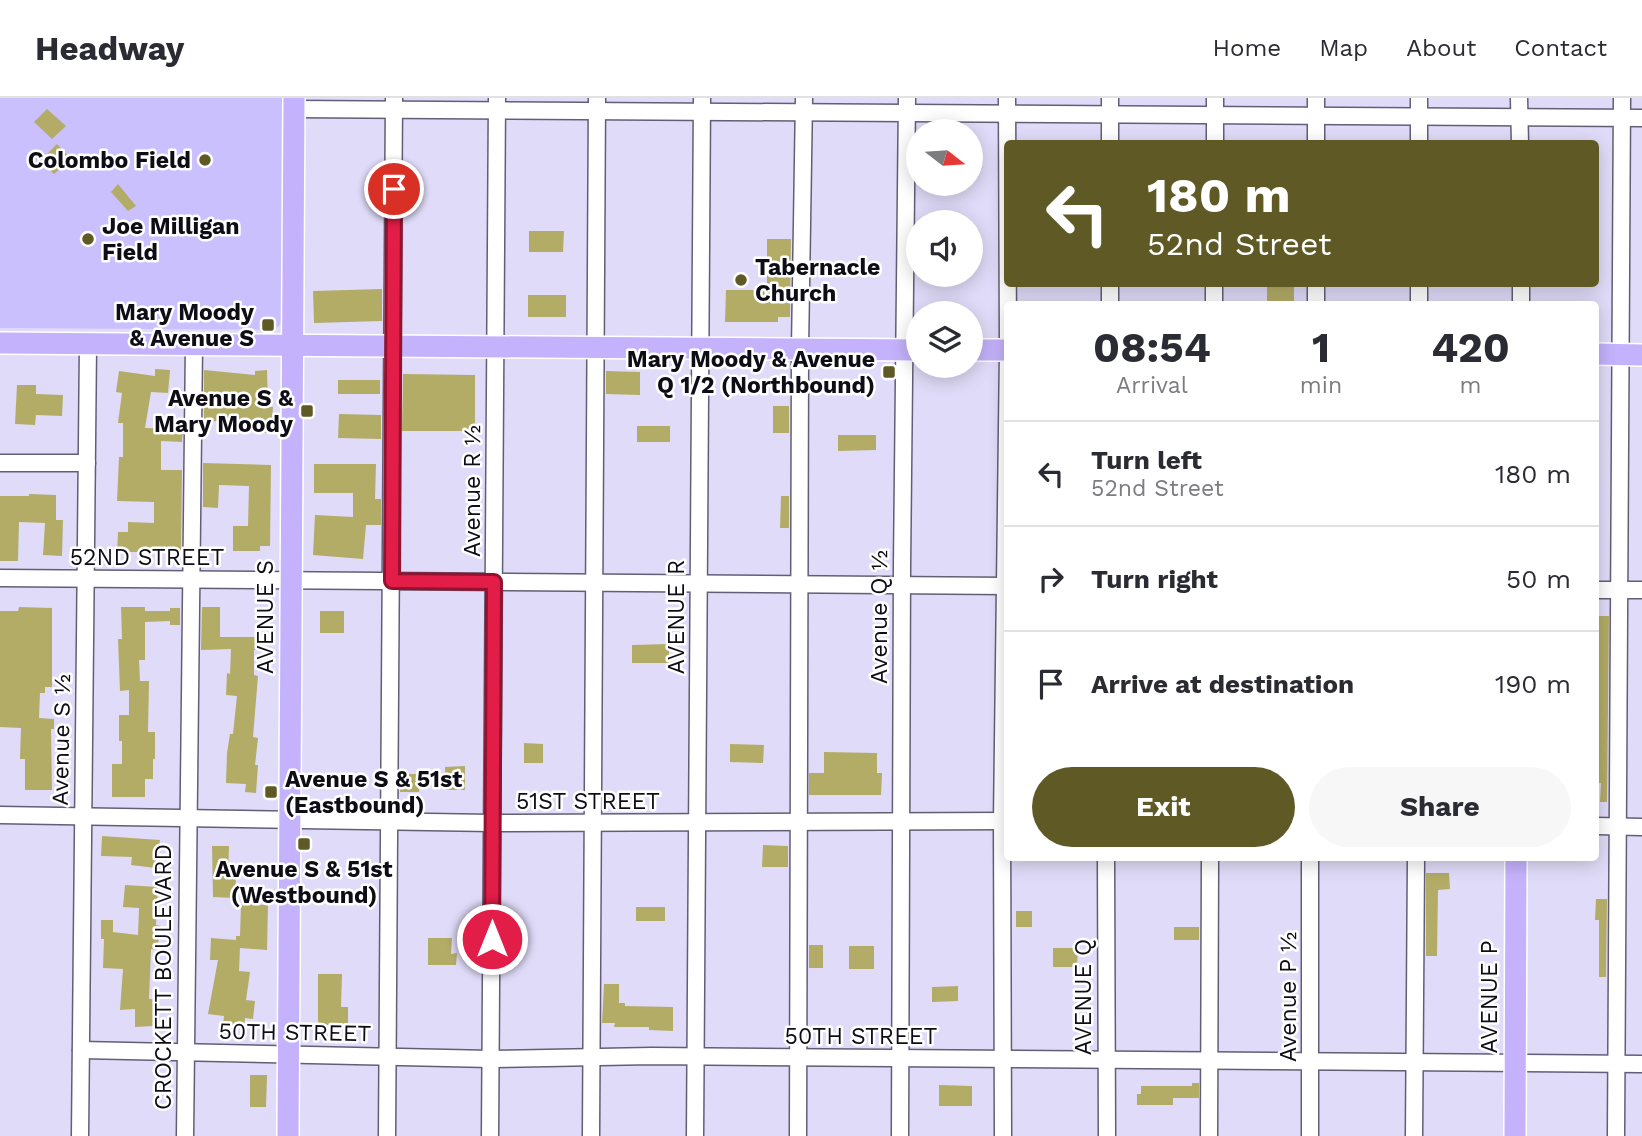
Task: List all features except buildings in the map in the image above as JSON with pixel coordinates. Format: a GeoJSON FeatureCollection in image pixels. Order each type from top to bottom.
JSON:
{"type":"FeatureCollection","features":[{"type":"Feature","properties":{"kind":"main road","name":"AVENUE S"},"geometry":{"type":"LineString","coordinates":[[288,1136],[294,104]]}},
{"type":"Feature","properties":{"kind":"main road"},"geometry":{"type":"LineString","coordinates":[[0,343],[906,350]]}},
{"type":"Feature","properties":{"kind":"main road"},"geometry":{"type":"LineString","coordinates":[[983,350],[1004,350]]}},
{"type":"Feature","properties":{"kind":"main road"},"geometry":{"type":"LineString","coordinates":[[1599,354],[1642,355]]}},
{"type":"Feature","properties":{"kind":"main road","name":"AVENUE P"},"geometry":{"type":"LineString","coordinates":[[1515,1136],[1516,861]]}},
{"type":"Feature","properties":{"kind":"street"},"geometry":{"type":"LineString","coordinates":[[1215,98],[1215,140]]}},
{"type":"Feature","properties":{"kind":"street"},"geometry":{"type":"LineString","coordinates":[[1316,140],[1317,98]]}},
{"type":"Feature","properties":{"kind":"street"},"geometry":{"type":"LineString","coordinates":[[1419,98],[1419,140]]}},
{"type":"Feature","properties":{"kind":"street"},"geometry":{"type":"LineString","coordinates":[[1520,98],[1520,140]]}},
{"type":"Feature","properties":{"kind":"street"},"geometry":{"type":"LineString","coordinates":[[1616,1136],[1622,98]]}},
{"type":"Feature","properties":{"kind":"street"},"geometry":{"type":"LineString","coordinates":[[294,104],[1110,106],[1215,115],[1642,118]]}},
{"type":"Feature","properties":{"kind":"street"},"geometry":{"type":"LineString","coordinates":[[387,1136],[394,104]]}},
{"type":"Feature","properties":{"kind":"street","name":"Avenue R ½"},"geometry":{"type":"LineString","coordinates":[[490,1136],[497,104]]}},
{"type":"Feature","properties":{"kind":"street"},"geometry":{"type":"LineString","coordinates":[[591,1136],[597,105]]}},
{"type":"Feature","properties":{"kind":"street","name":"AVENUE R"},"geometry":{"type":"LineString","coordinates":[[695,1136],[702,105]]}},
{"type":"Feature","properties":{"kind":"street"},"geometry":{"type":"LineString","coordinates":[[798,1136],[800,349],[804,105]]}},
{"type":"Feature","properties":{"kind":"street","name":"Avenue Q ½"},"geometry":{"type":"LineString","coordinates":[[907,106],[910,301]]}},
{"type":"Feature","properties":{"kind":"street"},"geometry":{"type":"LineString","coordinates":[[1007,106],[1007,140]]}},
{"type":"Feature","properties":{"kind":"street"},"geometry":{"type":"LineString","coordinates":[[1110,106],[1110,140]]}},
{"type":"Feature","properties":{"kind":"street","name":"Avenue S ½"},"geometry":{"type":"LineString","coordinates":[[80,1136],[88,344]]}},
{"type":"Feature","properties":{"kind":"street","name":"CROCKETT BOULEVARD"},"geometry":{"type":"LineString","coordinates":[[185,1136],[194,344]]}},
{"type":"Feature","properties":{"kind":"street","name":"Avenue Q ½"},"geometry":{"type":"LineString","coordinates":[[900,1136],[901,585],[910,378]]}},
{"type":"Feature","properties":{"kind":"street"},"geometry":{"type":"LineString","coordinates":[[0,463],[87,463]]}},
{"type":"Feature","properties":{"kind":"street","name":"52ND STREET"},"geometry":{"type":"LineString","coordinates":[[0,579],[1004,586]]}},
{"type":"Feature","properties":{"kind":"street"},"geometry":{"type":"LineString","coordinates":[[1599,590],[1642,590]]}},
{"type":"Feature","properties":{"kind":"street","name":"51ST STREET"},"geometry":{"type":"LineString","coordinates":[[0,815],[593,824],[1004,821]]}},
{"type":"Feature","properties":{"kind":"street"},"geometry":{"type":"LineString","coordinates":[[1599,826],[1642,827]]}},
{"type":"Feature","properties":{"kind":"street"},"geometry":{"type":"LineString","coordinates":[[1003,1136],[1005,861]]}},
{"type":"Feature","properties":{"kind":"street","name":"AVENUE Q"},"geometry":{"type":"LineString","coordinates":[[1106,861],[1107,1136]]}},
{"type":"Feature","properties":{"kind":"street"},"geometry":{"type":"LineString","coordinates":[[1209,1136],[1210,861]]}},
{"type":"Feature","properties":{"kind":"street","name":"Avenue P ½"},"geometry":{"type":"LineString","coordinates":[[1310,861],[1311,1136]]}},
{"type":"Feature","properties":{"kind":"street"},"geometry":{"type":"LineString","coordinates":[[1414,1136],[1416,861]]}},
{"type":"Feature","properties":{"kind":"street","name":"50TH STREET"},"geometry":{"type":"LineString","coordinates":[[81,1050],[491,1059],[696,1057],[1642,1063]]}},
{"type":"Feature","properties":{"kind":"shaded area"},"geometry":{"type":"Polygon","coordinates":[[[0,98],[284,98],[282,321],[279,326],[274,330],[0,328],[0,98]]]}},
{"type":"Feature","properties":{"kind":"place","name":"Colombo Field"},"geometry":{"type":"Point","coordinates":[205,160]}},
{"type":"Feature","properties":{"kind":"place","name":"Joe Milligan Field"},"geometry":{"type":"Point","coordinates":[88,239]}},
{"type":"Feature","properties":{"kind":"place","name":"Tabernacle Church"},"geometry":{"type":"Point","coordinates":[741,280]}},
{"type":"Feature","properties":{"kind":"place","name":"Mary Moody & Avenue S"},"geometry":{"type":"Point","coordinates":[268,325]}},
{"type":"Feature","properties":{"kind":"place","name":"Mary Moody & Avenue Q 1/2 (Northbound)"},"geometry":{"type":"Point","coordinates":[889,372]}},
{"type":"Feature","properties":{"kind":"place","name":"Avenue S & Mary Moody"},"geometry":{"type":"Point","coordinates":[307,411]}},
{"type":"Feature","properties":{"kind":"place","name":"Avenue S & 51st (Eastbound)"},"geometry":{"type":"Point","coordinates":[271,792]}},
{"type":"Feature","properties":{"kind":"place","name":"Avenue S & 51st (Westbound)"},"geometry":{"type":"Point","coordinates":[304,844]}},
{"type":"Feature","properties":{"kind":"route"},"geometry":{"type":"LineString","coordinates":[[394,189],[392,581],[494,582],[492,939]]}}]}
